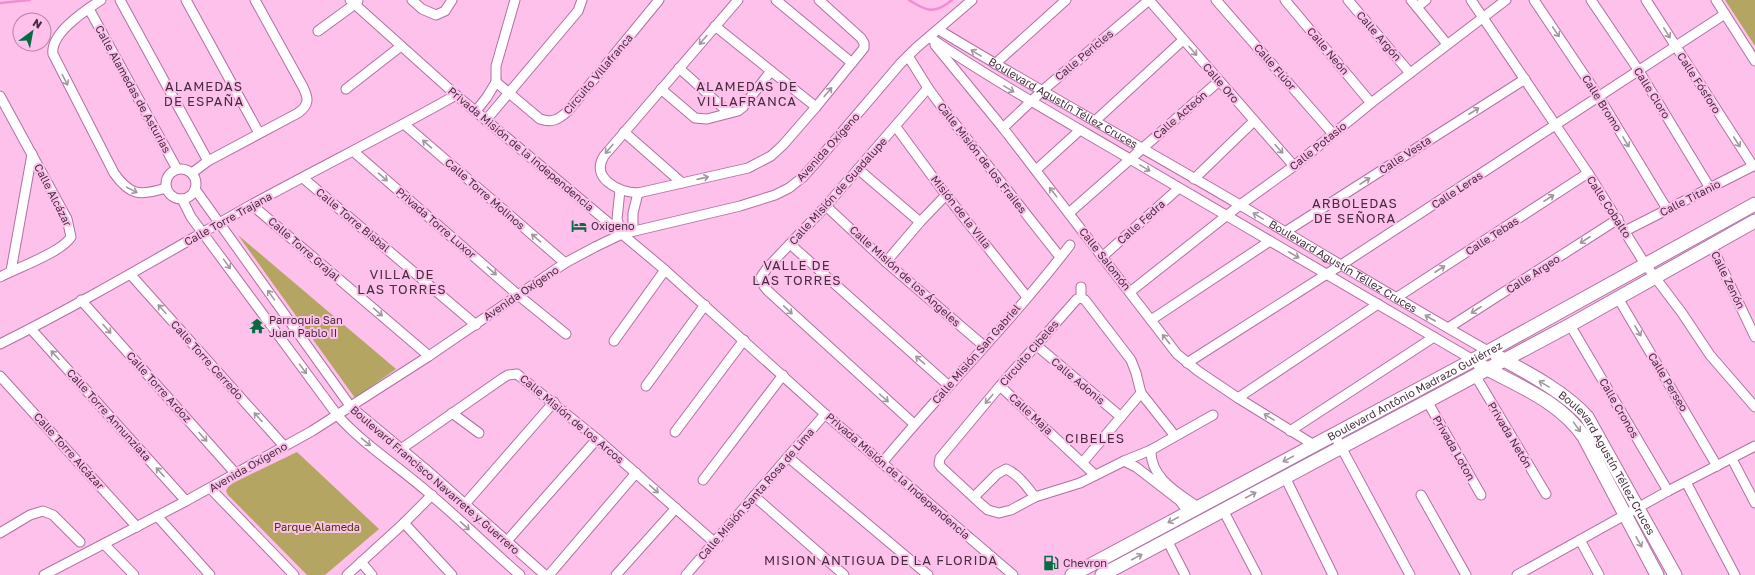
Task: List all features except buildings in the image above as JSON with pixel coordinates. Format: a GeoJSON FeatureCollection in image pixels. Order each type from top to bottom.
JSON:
{"type":"FeatureCollection","features":[{"type":"Feature","properties":{"kind":"street"},"geometry":{"type":"LineString","coordinates":[[102,0],[66,28],[57,38],[52,49],[55,60],[120,182],[135,193],[142,194],[166,188]]}},
{"type":"Feature","properties":{"kind":"street"},"geometry":{"type":"LineString","coordinates":[[120,0],[208,161]]}},
{"type":"Feature","properties":{"kind":"street"},"geometry":{"type":"LineString","coordinates":[[186,0],[260,133]]}},
{"type":"Feature","properties":{"kind":"street"},"geometry":{"type":"LineString","coordinates":[[192,173],[208,161],[298,113],[304,109],[308,101],[304,87],[255,0]]}},
{"type":"Feature","properties":{"kind":"street"},"geometry":{"type":"LineString","coordinates":[[412,0],[422,9],[436,15],[445,11],[452,0]]}},
{"type":"Feature","properties":{"kind":"street"},"geometry":{"type":"LineString","coordinates":[[476,111],[496,82],[496,66],[515,0]]}},
{"type":"Feature","properties":{"kind":"street"},"geometry":{"type":"LineString","coordinates":[[486,120],[578,11],[582,0]]}},
{"type":"Feature","properties":{"kind":"street","name":"Circuito Villafranca"},"geometry":{"type":"LineString","coordinates":[[496,82],[540,119],[547,121],[557,120],[568,111],[659,0]]}},
{"type":"Feature","properties":{"kind":"street"},"geometry":{"type":"LineString","coordinates":[[738,0],[600,162],[600,168],[603,175],[620,190],[638,192],[682,183],[748,168],[759,164],[771,156],[816,107],[863,51],[865,45],[861,38],[819,0]]}},
{"type":"Feature","properties":{"kind":"street"},"geometry":{"type":"LineString","coordinates":[[776,0],[852,63]]}},
{"type":"Feature","properties":{"kind":"street","name":"Avenida Oxígeno"},"geometry":{"type":"LineString","coordinates":[[50,574],[236,474],[338,416],[476,325],[565,263],[622,234],[740,206],[775,196],[789,188],[803,177],[820,159],[908,56],[972,0]]}},
{"type":"Feature","properties":{"kind":"street"},"geometry":{"type":"LineString","coordinates":[[995,64],[1066,0]]}},
{"type":"Feature","properties":{"kind":"street","name":"Calle Oro"},"geometry":{"type":"LineString","coordinates":[[1149,0],[1294,166]]}},
{"type":"Feature","properties":{"kind":"street","name":"Calle Pericles"},"geometry":{"type":"LineString","coordinates":[[1003,128],[1042,91],[1149,0]]}},
{"type":"Feature","properties":{"kind":"street","name":"Calle Flúor"},"geometry":{"type":"LineString","coordinates":[[1216,0],[1333,134]]}},
{"type":"Feature","properties":{"kind":"street","name":"Calle Neón"},"geometry":{"type":"LineString","coordinates":[[1285,0],[1371,103]]}},
{"type":"Feature","properties":{"kind":"street","name":"Calle Argón"},"geometry":{"type":"LineString","coordinates":[[1348,0],[1410,73]]}},
{"type":"Feature","properties":{"kind":"street"},"geometry":{"type":"LineString","coordinates":[[1426,0],[1414,4],[1447,44]]}},
{"type":"Feature","properties":{"kind":"street","name":"Calle Cobalto"},"geometry":{"type":"LineString","coordinates":[[1471,0],[1588,173],[1645,264],[1710,355],[1755,407]]}},
{"type":"Feature","properties":{"kind":"street","name":"Calle Potasio"},"geometry":{"type":"LineString","coordinates":[[1130,292],[1240,205],[1294,166],[1371,103],[1506,0]]}},
{"type":"Feature","properties":{"kind":"street","name":"Calle Bromo"},"geometry":{"type":"LineString","coordinates":[[1534,0],[1599,97],[1667,209]]}},
{"type":"Feature","properties":{"kind":"street","name":"Calle Cloro"},"geometry":{"type":"LineString","coordinates":[[1591,0],[1639,71],[1710,188]]}},
{"type":"Feature","properties":{"kind":"street","name":"Calle Fósforo"},"geometry":{"type":"LineString","coordinates":[[1646,0],[1754,165]]}},
{"type":"Feature","properties":{"kind":"street"},"geometry":{"type":"LineString","coordinates":[[1716,0],[1755,61]]}},
{"type":"Feature","properties":{"kind":"street"},"geometry":{"type":"LineString","coordinates":[[318,30],[354,2]]}},
{"type":"Feature","properties":{"kind":"street","name":"Privada Misión de la Independencia"},"geometry":{"type":"LineString","coordinates":[[354,2],[456,94],[705,305],[784,375],[825,414],[1013,575]]}},
{"type":"Feature","properties":{"kind":"street","name":"Calle Alamedas de Asturias"},"geometry":{"type":"LineString","coordinates":[[88,10],[177,168]]}},
{"type":"Feature","properties":{"kind":"street","name":"Calle Leras"},"geometry":{"type":"LineString","coordinates":[[1187,363],[1326,274],[1341,266],[1725,14]]}},
{"type":"Feature","properties":{"kind":"street"},"geometry":{"type":"LineString","coordinates":[[715,26],[816,107]]}},
{"type":"Feature","properties":{"kind":"street","name":"Boulevard Agustín Téllez Cruces"},"geometry":{"type":"LineString","coordinates":[[939,30],[1563,395],[1577,406],[1590,422],[1675,575]]}},
{"type":"Feature","properties":{"kind":"street","name":"Boulevard Agustín Téllez Cruces"},"geometry":{"type":"LineString","coordinates":[[929,37],[978,71],[1030,102],[1130,158],[1473,360],[1550,403],[1565,414],[1575,424],[1584,437],[1657,575]]}},
{"type":"Feature","properties":{"kind":"street","name":"Calle Salomón"},"geometry":{"type":"LineString","coordinates":[[929,37],[1036,170],[1177,354],[1187,363],[1238,398],[1314,445]]}},
{"type":"Feature","properties":{"kind":"street"},"geometry":{"type":"LineString","coordinates":[[1095,121],[1183,40]]}},
{"type":"Feature","properties":{"kind":"street"},"geometry":{"type":"LineString","coordinates":[[346,88],[401,46]]}},
{"type":"Feature","properties":{"kind":"street","name":"Calle Misión de los Frailes"},"geometry":{"type":"LineString","coordinates":[[908,56],[928,88],[1060,257]]}},
{"type":"Feature","properties":{"kind":"street"},"geometry":{"type":"LineString","coordinates":[[679,68],[729,113]]}},
{"type":"Feature","properties":{"kind":"street"},"geometry":{"type":"LineString","coordinates":[[661,90],[696,118],[707,119],[729,113],[743,107],[771,71]]}},
{"type":"Feature","properties":{"kind":"street","name":"Calle Vesta"},"geometry":{"type":"LineString","coordinates":[[1285,232],[1525,79]]}},
{"type":"Feature","properties":{"kind":"street","name":"Calle Acteón"},"geometry":{"type":"LineString","coordinates":[[1069,213],[1219,81]]}},
{"type":"Feature","properties":{"kind":"street","name":"Calle Misión de Guadalupe"},"geometry":{"type":"LineString","coordinates":[[914,424],[764,286],[761,277],[896,127],[928,88]]}},
{"type":"Feature","properties":{"kind":"street","name":"Calle Torre Trajana"},"geometry":{"type":"LineString","coordinates":[[0,344],[131,275],[252,205],[353,152],[456,94]]}},
{"type":"Feature","properties":{"kind":"street","name":"Calle Alcázar"},"geometry":{"type":"LineString","coordinates":[[0,99],[67,219],[71,238],[59,249],[0,277]]}},
{"type":"Feature","properties":{"kind":"street"},"geometry":{"type":"LineString","coordinates":[[1194,179],[1254,121]]}},
{"type":"Feature","properties":{"kind":"street","name":"Calle Torre Molinos"},"geometry":{"type":"LineString","coordinates":[[404,124],[565,263]]}},
{"type":"Feature","properties":{"kind":"street","name":"Misión de la Villa"},"geometry":{"type":"LineString","coordinates":[[896,127],[946,195],[1027,296]]}},
{"type":"Feature","properties":{"kind":"street"},"geometry":{"type":"LineString","coordinates":[[1036,170],[1080,130]]}},
{"type":"Feature","properties":{"kind":"street"},"geometry":{"type":"LineString","coordinates":[[624,132],[682,183]]}},
{"type":"Feature","properties":{"kind":"street","name":"Privada Torre Luxor"},"geometry":{"type":"LineString","coordinates":[[353,152],[518,295],[566,334]]}},
{"type":"Feature","properties":{"kind":"street","name":"Calle Alcázar"},"geometry":{"type":"LineString","coordinates":[[11,271],[32,154]]}},
{"type":"Feature","properties":{"kind":"street","name":"Calle Titanio"},"geometry":{"type":"LineString","coordinates":[[1625,231],[1754,165]]}},
{"type":"Feature","properties":{"kind":"street"},"geometry":{"type":"LineString","coordinates":[[177,168],[187,170],[192,173],[196,180],[196,189],[190,196],[182,199],[172,196],[166,188],[165,182],[167,176],[177,168]]}},
{"type":"Feature","properties":{"kind":"street"},"geometry":{"type":"LineString","coordinates":[[858,168],[920,222]]}},
{"type":"Feature","properties":{"kind":"street","name":"Calle Tebas"},"geometry":{"type":"LineString","coordinates":[[1396,298],[1588,173]]}},
{"type":"Feature","properties":{"kind":"street","name":"Calle Torre Bisbal"},"geometry":{"type":"LineString","coordinates":[[303,178],[476,325]]}},
{"type":"Feature","properties":{"kind":"street","name":"Calle Fedra"},"geometry":{"type":"LineString","coordinates":[[1102,257],[1179,188]]}},
{"type":"Feature","properties":{"kind":"street","name":"Boulevard Francisco Navarrete y Guerrero"},"geometry":{"type":"LineString","coordinates":[[196,189],[351,407],[465,504],[506,542],[545,575]]}},
{"type":"Feature","properties":{"kind":"street"},"geometry":{"type":"LineString","coordinates":[[620,190],[617,219],[622,234]]}},
{"type":"Feature","properties":{"kind":"street"},"geometry":{"type":"LineString","coordinates":[[634,231],[632,213],[638,192]]}},
{"type":"Feature","properties":{"kind":"street"},"geometry":{"type":"LineString","coordinates":[[886,262],[920,222],[946,195]]}},
{"type":"Feature","properties":{"kind":"street","name":"Boulevard Francisco Navarrete y Guerrero"},"geometry":{"type":"LineString","coordinates":[[182,199],[192,217],[338,416],[361,437],[432,495],[520,575]]}},
{"type":"Feature","properties":{"kind":"street","name":"Boulevard Antônio Madrazo Gutiérrez"},"geometry":{"type":"LineString","coordinates":[[1072,575],[1473,360],[1755,204]]}},
{"type":"Feature","properties":{"kind":"street","name":"Calle Torre Grajal"},"geometry":{"type":"LineString","coordinates":[[252,205],[429,356]]}},
{"type":"Feature","properties":{"kind":"street","name":"Calle Misión de los Ángeles"},"geometry":{"type":"LineString","coordinates":[[826,206],[886,262],[984,346]]}},
{"type":"Feature","properties":{"kind":"street","name":"Calle Argeo"},"geometry":{"type":"LineString","coordinates":[[1448,328],[1618,219]]}},
{"type":"Feature","properties":{"kind":"street","name":"Boulevard Antônio Madrazo Gutiérrez"},"geometry":{"type":"LineString","coordinates":[[1108,574],[1167,540],[1341,446],[1503,359],[1570,325],[1711,244],[1755,221]]}},
{"type":"Feature","properties":{"kind":"street"},"geometry":{"type":"LineString","coordinates":[[1151,320],[1270,241]]}},
{"type":"Feature","properties":{"kind":"street"},"geometry":{"type":"LineString","coordinates":[[790,244],[949,386]]}},
{"type":"Feature","properties":{"kind":"street","name":"Calle Zenón"},"geometry":{"type":"LineString","coordinates":[[1711,244],[1755,337]]}},
{"type":"Feature","properties":{"kind":"street","name":"Calle Misión San Gabriel"},"geometry":{"type":"LineString","coordinates":[[882,463],[914,424],[984,346],[1070,245]]}},
{"type":"Feature","properties":{"kind":"street"},"geometry":{"type":"LineString","coordinates":[[614,341],[664,270]]}},
{"type":"Feature","properties":{"kind":"street","name":"Calle Torre Cerredo"},"geometry":{"type":"LineString","coordinates":[[131,275],[284,446]]}},
{"type":"Feature","properties":{"kind":"street"},"geometry":{"type":"LineString","coordinates":[[1081,287],[1081,298],[1085,300],[1131,360],[1141,393],[1176,436]]}},
{"type":"Feature","properties":{"kind":"street","name":"Circuito Cibeles"},"geometry":{"type":"LineString","coordinates":[[1081,298],[1077,299],[1036,344],[940,458],[939,464],[941,467],[974,498],[988,510],[999,514],[1011,510],[1035,497],[1080,482],[1151,450],[1213,415]]}},
{"type":"Feature","properties":{"kind":"street","name":"Calle Perseo"},"geometry":{"type":"LineString","coordinates":[[1618,298],[1717,466]]}},
{"type":"Feature","properties":{"kind":"street","name":"Calle Torre Ardoz"},"geometry":{"type":"LineString","coordinates":[[81,300],[236,474]]}},
{"type":"Feature","properties":{"kind":"street"},"geometry":{"type":"LineString","coordinates":[[1238,398],[1378,304]]}},
{"type":"Feature","properties":{"kind":"street"},"geometry":{"type":"LineString","coordinates":[[646,386],[705,305]]}},
{"type":"Feature","properties":{"kind":"street"},"geometry":{"type":"LineString","coordinates":[[266,319],[280,308]]}},
{"type":"Feature","properties":{"kind":"street","name":"Calle Cronos"},"geometry":{"type":"LineString","coordinates":[[1570,325],[1668,491]]}},
{"type":"Feature","properties":{"kind":"street","name":"Calle Torre Annunziata"},"geometry":{"type":"LineString","coordinates":[[32,328],[186,501]]}},
{"type":"Feature","properties":{"kind":"street"},"geometry":{"type":"LineString","coordinates":[[1290,430],[1434,337]]}},
{"type":"Feature","properties":{"kind":"street"},"geometry":{"type":"LineString","coordinates":[[675,432],[744,340]]}},
{"type":"Feature","properties":{"kind":"street","name":"Calle Adonis"},"geometry":{"type":"LineString","coordinates":[[1036,344],[1121,417]]}},
{"type":"Feature","properties":{"kind":"street","name":"Calle Misión de los Arcos"},"geometry":{"type":"LineString","coordinates":[[401,450],[452,412],[503,378],[517,374],[527,380],[554,402],[714,542]]}},
{"type":"Feature","properties":{"kind":"street"},"geometry":{"type":"LineString","coordinates":[[703,480],[784,375]]}},
{"type":"Feature","properties":{"kind":"street","name":"Privada Netón"},"geometry":{"type":"LineString","coordinates":[[1475,375],[1546,494]]}},
{"type":"Feature","properties":{"kind":"street","name":"Calle Torre Alcázar"},"geometry":{"type":"LineString","coordinates":[[0,376],[137,526]]}},
{"type":"Feature","properties":{"kind":"street","name":"Calle Maja"},"geometry":{"type":"LineString","coordinates":[[1000,386],[1095,475]]}},
{"type":"Feature","properties":{"kind":"street"},"geometry":{"type":"LineString","coordinates":[[1082,462],[1141,393]]}},
{"type":"Feature","properties":{"kind":"street","name":"Privada Loton"},"geometry":{"type":"LineString","coordinates":[[1427,401],[1481,495]]}},
{"type":"Feature","properties":{"kind":"street"},"geometry":{"type":"LineString","coordinates":[[465,504],[554,402]]}},
{"type":"Feature","properties":{"kind":"street"},"geometry":{"type":"LineString","coordinates":[[452,412],[479,433]]}},
{"type":"Feature","properties":{"kind":"street","name":"Calle Misión Santa Rosa de Lima"},"geometry":{"type":"LineString","coordinates":[[686,575],[825,414]]}},
{"type":"Feature","properties":{"kind":"street"},"geometry":{"type":"LineString","coordinates":[[1334,434],[1410,575]]}},
{"type":"Feature","properties":{"kind":"street"},"geometry":{"type":"LineString","coordinates":[[506,542],[597,439]]}},
{"type":"Feature","properties":{"kind":"street"},"geometry":{"type":"LineString","coordinates":[[1517,575],[1668,491],[1755,446]]}},
{"type":"Feature","properties":{"kind":"street"},"geometry":{"type":"LineString","coordinates":[[1151,450],[1152,465],[1158,475],[1193,510]]}},
{"type":"Feature","properties":{"kind":"street"},"geometry":{"type":"LineString","coordinates":[[788,457],[928,575]]}},
{"type":"Feature","properties":{"kind":"street"},"geometry":{"type":"LineString","coordinates":[[1732,459],[1755,503]]}},
{"type":"Feature","properties":{"kind":"street"},"geometry":{"type":"LineString","coordinates":[[1124,461],[1136,467],[1193,510]]}},
{"type":"Feature","properties":{"kind":"street"},"geometry":{"type":"LineString","coordinates":[[974,498],[997,474],[1006,469],[1028,487],[1035,497]]}},
{"type":"Feature","properties":{"kind":"street"},"geometry":{"type":"LineString","coordinates":[[549,575],[636,473]]}},
{"type":"Feature","properties":{"kind":"street"},"geometry":{"type":"LineString","coordinates":[[1285,477],[1334,575]]}},
{"type":"Feature","properties":{"kind":"street"},"geometry":{"type":"LineString","coordinates":[[1686,482],[1735,575]]}},
{"type":"Feature","properties":{"kind":"street"},"geometry":{"type":"LineString","coordinates":[[210,488],[294,575]]}},
{"type":"Feature","properties":{"kind":"street"},"geometry":{"type":"LineString","coordinates":[[347,575],[432,495]]}},
{"type":"Feature","properties":{"kind":"street"},"geometry":{"type":"LineString","coordinates":[[1421,495],[1466,575]]}},
{"type":"Feature","properties":{"kind":"street"},"geometry":{"type":"LineString","coordinates":[[754,496],[844,575]]}},
{"type":"Feature","properties":{"kind":"street"},"geometry":{"type":"LineString","coordinates":[[616,575],[676,508]]}},
{"type":"Feature","properties":{"kind":"street"},"geometry":{"type":"LineString","coordinates":[[1223,510],[1258,575]]}},
{"type":"Feature","properties":{"kind":"street"},"geometry":{"type":"LineString","coordinates":[[0,533],[30,515],[43,511],[53,515],[80,542]]}},
{"type":"Feature","properties":{"kind":"street"},"geometry":{"type":"LineString","coordinates":[[157,516],[210,575]]}},
{"type":"Feature","properties":{"kind":"street"},"geometry":{"type":"LineString","coordinates":[[404,523],[452,575]]}},
{"type":"Feature","properties":{"kind":"street"},"geometry":{"type":"LineString","coordinates":[[1167,540],[1185,575]]}},
{"type":"Feature","properties":{"kind":"street"},"geometry":{"type":"LineString","coordinates":[[1580,540],[1599,575]]}},
{"type":"Feature","properties":{"kind":"street"},"geometry":{"type":"LineString","coordinates":[[104,544],[134,575]]}},
{"type":"Feature","properties":{"kind":"street"},"geometry":{"type":"LineString","coordinates":[[361,562],[372,575]]}},
{"type":"Feature","properties":{"kind":"green space"},"geometry":{"type":"Polygon","coordinates":[[[1725,0],[1755,0],[1755,46],[1725,0]]]}},
{"type":"Feature","properties":{"kind":"green space"},"geometry":{"type":"Polygon","coordinates":[[[238,235],[396,369],[355,398],[238,235]]]}},
{"type":"Feature","properties":{"kind":"green space","name":"Parque Alameda"},"geometry":{"type":"Polygon","coordinates":[[[297,452],[379,529],[325,575],[307,575],[228,495],[226,491],[233,483],[297,452]]]}},
{"type":"Feature","properties":{"kind":"waterway"},"geometry":{"type":"LineString","coordinates":[[0,3],[30,0]]}},
{"type":"Feature","properties":{"kind":"waterway"},"geometry":{"type":"LineString","coordinates":[[909,0],[920,7],[930,10],[940,8],[952,0]]}},
{"type":"Feature","properties":{"kind":"place","name":"Oxigeno"},"geometry":{"type":"Point","coordinates":[579,226]}},
{"type":"Feature","properties":{"kind":"place","name":"Parroquia San Juan Pablo II"},"geometry":{"type":"Point","coordinates":[257,326]}},
{"type":"Feature","properties":{"kind":"place","name":"Chevron"},"geometry":{"type":"Point","coordinates":[1051,563]}},
{"type":"Feature","properties":{"kind":"district","name":"ALAMEDAS DE ESPAÑA"},"geometry":{"type":"Point","coordinates":[204,94]}},
{"type":"Feature","properties":{"kind":"district","name":"ALAMEDAS DE VILLAFRANCA"},"geometry":{"type":"Point","coordinates":[747,94]}},
{"type":"Feature","properties":{"kind":"district","name":"ARBOLEDAS DE SEÑORA"},"geometry":{"type":"Point","coordinates":[1355,210]}},
{"type":"Feature","properties":{"kind":"district","name":"VALLE DE LAS TORRES"},"geometry":{"type":"Point","coordinates":[797,272]}},
{"type":"Feature","properties":{"kind":"district","name":"VILLA DE LAS TORRES"},"geometry":{"type":"Point","coordinates":[402,282]}},
{"type":"Feature","properties":{"kind":"district","name":"CIBELES"},"geometry":{"type":"Point","coordinates":[1095,438]}},
{"type":"Feature","properties":{"kind":"district","name":"MISION ANTIGUA DE LA FLORIDA"},"geometry":{"type":"Point","coordinates":[881,560]}}]}
